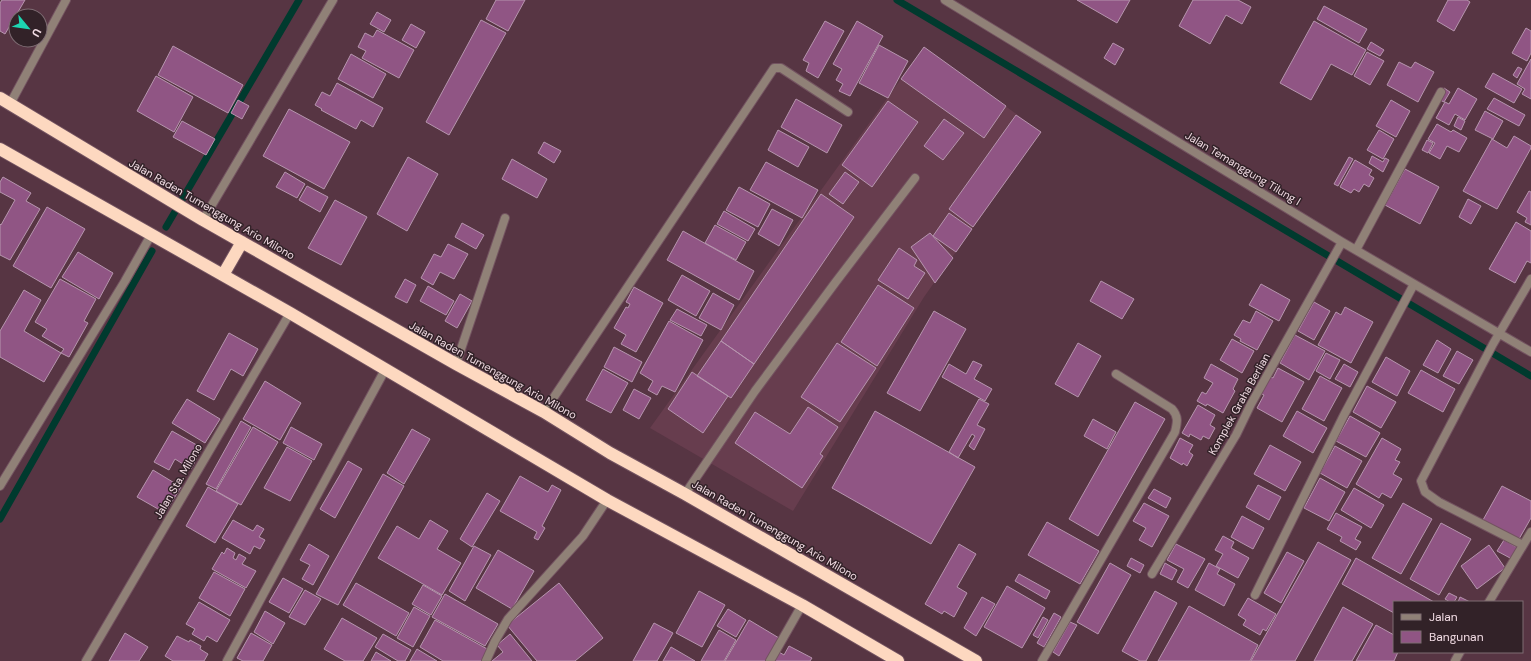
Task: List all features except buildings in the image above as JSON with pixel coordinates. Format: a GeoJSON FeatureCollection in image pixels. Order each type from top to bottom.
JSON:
{"type":"FeatureCollection","features":[{"type":"Feature","properties":{"kind":"highway","name":"Jalan Raden Tumenggung Ario Milono"},"geometry":{"type":"LineString","coordinates":[[5,101],[172,202],[456,364],[544,412],[610,453],[685,494],[976,661]]}},
{"type":"Feature","properties":{"kind":"highway"},"geometry":{"type":"LineString","coordinates":[[0,149],[386,368],[607,500],[802,605],[898,661]]}},
{"type":"Feature","properties":{"kind":"highway"},"geometry":{"type":"LineString","coordinates":[[223,275],[242,242]]}},
{"type":"Feature","properties":{"kind":"street"},"geometry":{"type":"LineString","coordinates":[[5,101],[66,0]]}},
{"type":"Feature","properties":{"kind":"street"},"geometry":{"type":"LineString","coordinates":[[202,219],[333,0]]}},
{"type":"Feature","properties":{"kind":"street","name":"Jalan Temanggung Tilung I"},"geometry":{"type":"LineString","coordinates":[[945,0],[1342,242],[1531,352]]}},
{"type":"Feature","properties":{"kind":"street"},"geometry":{"type":"LineString","coordinates":[[544,412],[774,68],[781,68],[848,112]]}},
{"type":"Feature","properties":{"kind":"street"},"geometry":{"type":"LineString","coordinates":[[1356,250],[1441,92]]}},
{"type":"Feature","properties":{"kind":"street"},"geometry":{"type":"LineString","coordinates":[[685,494],[755,392],[915,178]]}},
{"type":"Feature","properties":{"kind":"street"},"geometry":{"type":"LineString","coordinates":[[456,364],[505,218]]}},
{"type":"Feature","properties":{"kind":"street"},"geometry":{"type":"LineString","coordinates":[[0,486],[126,281],[156,238]]}},
{"type":"Feature","properties":{"kind":"street","name":"Komplek Graha Berlian"},"geometry":{"type":"LineString","coordinates":[[1152,574],[1236,435],[1255,397],[1342,242]]}},
{"type":"Feature","properties":{"kind":"street"},"geometry":{"type":"LineString","coordinates":[[1523,545],[1439,502],[1425,492],[1420,481],[1498,333],[1531,279]]}},
{"type":"Feature","properties":{"kind":"street"},"geometry":{"type":"LineString","coordinates":[[1254,595],[1344,415],[1414,284]]}},
{"type":"Feature","properties":{"kind":"street","name":"Jalan Sta. Milono"},"geometry":{"type":"LineString","coordinates":[[86,661],[290,313]]}},
{"type":"Feature","properties":{"kind":"street"},"geometry":{"type":"LineString","coordinates":[[227,661],[386,368]]}},
{"type":"Feature","properties":{"kind":"street"},"geometry":{"type":"LineString","coordinates":[[1042,661],[1175,432],[1178,421],[1177,415],[1172,409],[1116,374]]}},
{"type":"Feature","properties":{"kind":"street"},"geometry":{"type":"LineString","coordinates":[[486,661],[495,641],[508,619],[583,536],[607,500]]}},
{"type":"Feature","properties":{"kind":"street"},"geometry":{"type":"LineString","coordinates":[[1490,601],[1531,532]]}},
{"type":"Feature","properties":{"kind":"street"},"geometry":{"type":"LineString","coordinates":[[770,661],[802,605]]}},
{"type":"Feature","properties":{"kind":"shaded area"},"geometry":{"type":"Polygon","coordinates":[[[924,47],[1041,132],[924,297],[793,511],[650,428],[924,47]]]}},
{"type":"Feature","properties":{"kind":"waterway"},"geometry":{"type":"LineString","coordinates":[[166,227],[299,0]]}},
{"type":"Feature","properties":{"kind":"waterway"},"geometry":{"type":"LineString","coordinates":[[897,0],[1531,376]]}},
{"type":"Feature","properties":{"kind":"waterway"},"geometry":{"type":"LineString","coordinates":[[0,519],[152,251]]}}]}
